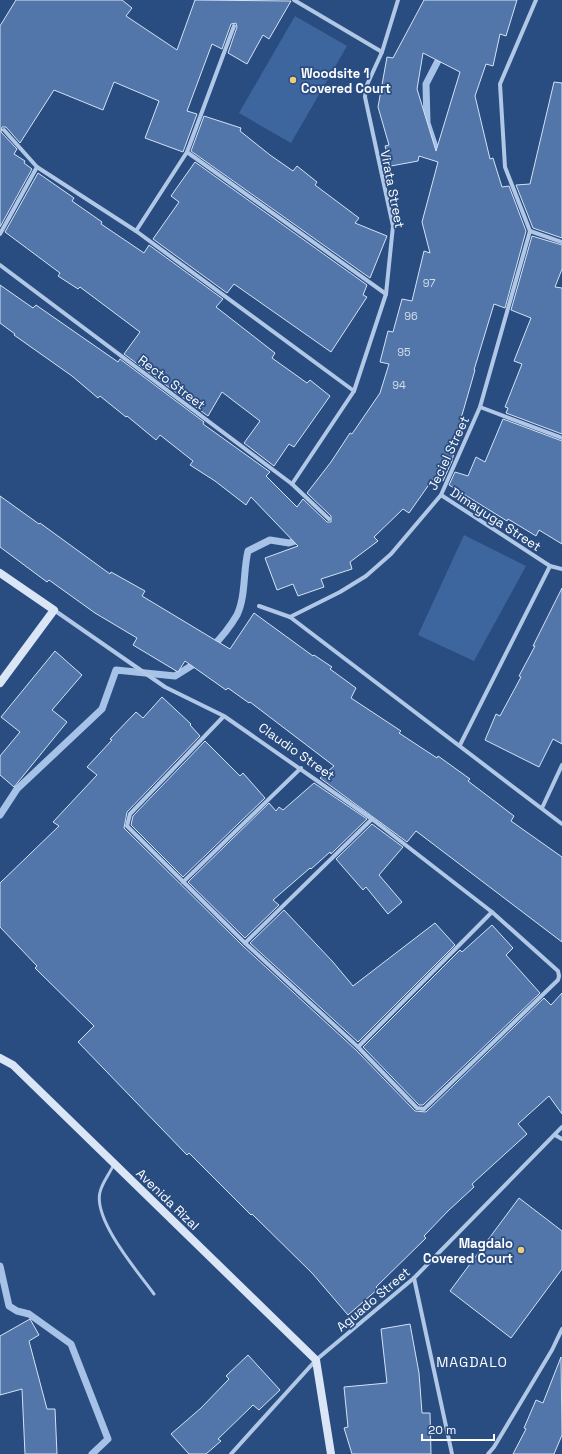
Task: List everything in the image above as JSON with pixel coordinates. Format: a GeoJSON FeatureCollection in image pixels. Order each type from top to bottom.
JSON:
{"type":"FeatureCollection","features":[{"type":"Feature","properties":{"kind":"street"},"geometry":{"type":"LineString","coordinates":[[294,0],[382,52]]}},
{"type":"Feature","properties":{"kind":"street","name":"Virata Street"},"geometry":{"type":"LineString","coordinates":[[292,484],[354,391],[386,294],[393,226],[364,96],[366,86],[382,52],[398,0]]}},
{"type":"Feature","properties":{"kind":"street"},"geometry":{"type":"LineString","coordinates":[[536,0],[500,84],[505,167],[530,231],[562,242]]}},
{"type":"Feature","properties":{"kind":"street"},"geometry":{"type":"LineString","coordinates":[[136,232],[187,152],[234,26]]}},
{"type":"Feature","properties":{"kind":"street"},"geometry":{"type":"LineString","coordinates":[[4,130],[37,167],[136,232],[354,391]]}},
{"type":"Feature","properties":{"kind":"street"},"geometry":{"type":"LineString","coordinates":[[187,152],[386,294]]}},
{"type":"Feature","properties":{"kind":"street"},"geometry":{"type":"LineString","coordinates":[[0,234],[37,167]]}},
{"type":"Feature","properties":{"kind":"street","name":"Jeciel Street"},"geometry":{"type":"LineString","coordinates":[[290,617],[340,592],[366,576],[392,554],[441,495],[480,408],[530,231]]}},
{"type":"Feature","properties":{"kind":"street","name":"Recto Street"},"geometry":{"type":"LineString","coordinates":[[0,265],[292,484],[329,519]]}},
{"type":"Feature","properties":{"kind":"street"},"geometry":{"type":"LineString","coordinates":[[480,408],[562,438]]}},
{"type":"Feature","properties":{"kind":"street","name":"Dimayuga Street"},"geometry":{"type":"LineString","coordinates":[[441,495],[550,566],[562,569]]}},
{"type":"Feature","properties":{"kind":"street"},"geometry":{"type":"LineString","coordinates":[[460,745],[550,566]]}},
{"type":"Feature","properties":{"kind":"street","name":"Claudio Street"},"geometry":{"type":"LineString","coordinates":[[0,574],[54,610],[126,662],[165,687],[224,716],[301,768],[372,819],[492,912],[558,971],[558,980],[424,1109],[417,1108],[358,1047]]}},
{"type":"Feature","properties":{"kind":"street"},"geometry":{"type":"LineString","coordinates":[[259,606],[290,617],[562,824]]}},
{"type":"Feature","properties":{"kind":"street"},"geometry":{"type":"LineString","coordinates":[[0,683],[54,610]]}},
{"type":"Feature","properties":{"kind":"street"},"geometry":{"type":"LineString","coordinates":[[224,716],[130,814],[127,820],[127,826],[245,943],[358,1047],[492,912]]}},
{"type":"Feature","properties":{"kind":"street"},"geometry":{"type":"LineString","coordinates":[[542,808],[562,765]]}},
{"type":"Feature","properties":{"kind":"street"},"geometry":{"type":"LineString","coordinates":[[183,882],[301,768]]}},
{"type":"Feature","properties":{"kind":"street"},"geometry":{"type":"LineString","coordinates":[[245,943],[372,819]]}},
{"type":"Feature","properties":{"kind":"street","name":"Avenida Rizal"},"geometry":{"type":"LineString","coordinates":[[0,1058],[12,1066],[316,1360]]}},
{"type":"Feature","properties":{"kind":"street","name":"Aguado Street"},"geometry":{"type":"LineString","coordinates":[[231,1454],[316,1360],[414,1278],[562,1127]]}},
{"type":"Feature","properties":{"kind":"street"},"geometry":{"type":"LineString","coordinates":[[555,1135],[562,1139]]}},
{"type":"Feature","properties":{"kind":"street"},"geometry":{"type":"LineString","coordinates":[[414,1278],[452,1454]]}},
{"type":"Feature","properties":{"kind":"street"},"geometry":{"type":"LineString","coordinates":[[488,1454],[494,1448],[552,1350],[562,1329]]}},
{"type":"Feature","properties":{"kind":"street"},"geometry":{"type":"LineString","coordinates":[[316,1360],[331,1454]]}},
{"type":"Feature","properties":{"kind":"lane"},"geometry":{"type":"LineString","coordinates":[[114,1164],[100,1192],[100,1206],[109,1232],[154,1294]]}},
{"type":"Feature","properties":{"kind":"shaded area","name":"Woodsite 1 Covered Court"},"geometry":{"type":"Polygon","coordinates":[[[295,16],[347,46],[291,143],[239,113],[295,16]]]}},
{"type":"Feature","properties":{"kind":"shaded area"},"geometry":{"type":"Polygon","coordinates":[[[464,535],[526,566],[474,661],[418,635],[464,535]]]}},
{"type":"Feature","properties":{"kind":"building"},"geometry":{"type":"Polygon","coordinates":[[[16,0],[122,0],[132,8],[126,16],[177,50],[195,0],[291,1],[269,39],[263,35],[247,64],[228,53],[237,27],[236,23],[231,24],[222,49],[212,44],[187,111],[197,114],[183,152],[145,138],[159,101],[114,82],[103,110],[54,90],[20,143],[6,127],[2,127],[1,132],[17,149],[14,154],[25,161],[24,163],[32,169],[0,227],[0,26],[16,0]]]}},
{"type":"Feature","properties":{"kind":"building"},"geometry":{"type":"Polygon","coordinates":[[[424,0],[517,0],[506,36],[500,34],[493,66],[486,64],[475,96],[490,159],[493,158],[502,187],[509,186],[526,231],[505,308],[494,304],[454,443],[456,444],[452,461],[443,481],[435,476],[409,513],[403,509],[374,537],[378,541],[350,562],[352,569],[321,579],[324,587],[298,596],[293,584],[277,590],[265,558],[298,546],[251,497],[246,505],[215,481],[190,465],[193,461],[160,435],[156,440],[127,416],[126,417],[100,396],[98,398],[72,376],[14,335],[15,334],[0,323],[0,285],[33,308],[36,305],[118,362],[120,359],[204,422],[203,424],[270,472],[266,476],[297,507],[303,499],[327,522],[331,522],[331,516],[307,493],[331,462],[350,433],[352,434],[380,393],[389,364],[380,362],[388,331],[393,332],[402,299],[412,301],[424,251],[430,253],[422,222],[438,162],[419,156],[418,161],[391,166],[385,146],[389,145],[378,107],[387,57],[393,58],[424,0]],[[423,53],[417,89],[436,151],[460,72],[423,53]]]}},
{"type":"Feature","properties":{"kind":"building"},"geometry":{"type":"Polygon","coordinates":[[[554,82],[562,83],[562,238],[533,228],[516,185],[530,184],[554,82]]]}},
{"type":"Feature","properties":{"kind":"building"},"geometry":{"type":"Polygon","coordinates":[[[204,116],[241,128],[240,131],[270,155],[293,171],[297,166],[317,182],[315,185],[359,218],[355,223],[387,236],[370,278],[191,151],[204,116]]]}},
{"type":"Feature","properties":{"kind":"building"},"geometry":{"type":"Polygon","coordinates":[[[195,162],[367,285],[363,295],[367,297],[331,352],[234,284],[227,293],[153,239],[179,202],[171,196],[195,162]]]}},
{"type":"Feature","properties":{"kind":"building"},"geometry":{"type":"Polygon","coordinates":[[[38,173],[74,198],[72,201],[102,222],[101,224],[144,253],[149,245],[223,299],[216,307],[275,353],[272,358],[307,383],[310,380],[330,396],[294,447],[289,444],[274,466],[244,443],[260,421],[222,392],[208,416],[124,354],[140,332],[80,287],[78,289],[58,276],[60,273],[5,232],[38,173]]]}},
{"type":"Feature","properties":{"kind":"building"},"geometry":{"type":"Polygon","coordinates":[[[532,236],[562,245],[562,269],[555,287],[562,288],[562,434],[506,413],[508,408],[505,407],[522,364],[514,361],[531,318],[511,310],[532,236]]]}},
{"type":"Feature","properties":{"kind":"building"},"geometry":{"type":"Polygon","coordinates":[[[503,419],[562,441],[562,544],[539,530],[536,536],[508,519],[507,521],[449,485],[455,472],[468,476],[476,457],[485,462],[503,419]]]}},
{"type":"Feature","properties":{"kind":"building"},"geometry":{"type":"Polygon","coordinates":[[[0,496],[110,574],[111,572],[145,591],[142,596],[230,649],[254,613],[313,656],[314,655],[332,667],[330,669],[356,688],[351,698],[401,731],[399,733],[437,758],[438,756],[470,779],[468,781],[514,816],[511,821],[562,857],[562,942],[416,831],[407,842],[320,778],[334,766],[250,702],[249,703],[228,688],[226,690],[185,661],[178,672],[133,645],[137,638],[95,613],[49,580],[47,582],[0,547],[0,496]]]}},
{"type":"Feature","properties":{"kind":"building"},"geometry":{"type":"Polygon","coordinates":[[[562,588],[562,744],[553,739],[539,767],[485,740],[496,714],[500,716],[521,677],[519,676],[535,646],[533,646],[562,588]]]}},
{"type":"Feature","properties":{"kind":"building"},"geometry":{"type":"Polygon","coordinates":[[[55,651],[82,675],[52,710],[67,722],[14,787],[0,775],[0,756],[20,732],[1,717],[55,651]]]}},
{"type":"Feature","properties":{"kind":"building"},"geometry":{"type":"Polygon","coordinates":[[[162,697],[191,724],[190,725],[200,736],[127,812],[124,828],[243,946],[356,1050],[415,1111],[426,1112],[544,998],[551,1005],[562,993],[562,1114],[549,1096],[518,1124],[527,1134],[472,1184],[474,1187],[448,1211],[424,1236],[426,1238],[376,1287],[378,1289],[348,1315],[312,1273],[189,1153],[187,1155],[78,1042],[94,1026],[35,968],[37,966],[0,927],[0,883],[59,826],[53,822],[97,775],[87,767],[112,740],[110,739],[136,712],[143,718],[162,697]]]}},
{"type":"Feature","properties":{"kind":"building"},"geometry":{"type":"Polygon","coordinates":[[[205,741],[240,776],[243,773],[265,798],[183,877],[131,825],[133,816],[205,741]]]}},
{"type":"Feature","properties":{"kind":"building"},"geometry":{"type":"Polygon","coordinates":[[[314,783],[367,819],[331,854],[330,852],[273,900],[279,905],[245,938],[188,882],[269,803],[276,811],[279,807],[283,810],[314,783]]]}},
{"type":"Feature","properties":{"kind":"building"},"geometry":{"type":"Polygon","coordinates":[[[372,824],[403,847],[379,875],[402,902],[388,914],[366,887],[363,890],[336,859],[372,824]]]}},
{"type":"Feature","properties":{"kind":"building"},"geometry":{"type":"Polygon","coordinates":[[[284,910],[333,962],[353,986],[435,923],[455,945],[358,1042],[250,943],[284,910]]]}},
{"type":"Feature","properties":{"kind":"building"},"geometry":{"type":"Polygon","coordinates":[[[492,925],[513,948],[506,955],[540,993],[423,1105],[419,1105],[363,1047],[460,950],[462,952],[492,925]]]}},
{"type":"Feature","properties":{"kind":"building","name":"Magdalo Covered Court"},"geometry":{"type":"Polygon","coordinates":[[[519,1198],[562,1231],[562,1269],[511,1338],[450,1291],[519,1198]]]}},
{"type":"Feature","properties":{"kind":"building"},"geometry":{"type":"Polygon","coordinates":[[[30,1319],[39,1335],[29,1341],[47,1409],[55,1409],[57,1454],[25,1454],[22,1389],[0,1395],[0,1336],[30,1319]]]}},
{"type":"Feature","properties":{"kind":"building"},"geometry":{"type":"Polygon","coordinates":[[[410,1324],[419,1373],[422,1413],[430,1413],[431,1454],[352,1454],[344,1428],[348,1427],[344,1387],[387,1383],[381,1329],[410,1324]]]}},
{"type":"Feature","properties":{"kind":"building"},"geometry":{"type":"Polygon","coordinates":[[[248,1355],[280,1390],[259,1410],[253,1405],[218,1439],[221,1441],[206,1454],[189,1454],[171,1434],[201,1408],[229,1379],[226,1376],[248,1355]]]}},
{"type":"Feature","properties":{"kind":"building"},"geometry":{"type":"Polygon","coordinates":[[[561,1357],[562,1435],[554,1454],[513,1454],[526,1429],[524,1428],[536,1400],[543,1403],[561,1357]]]}},
{"type":"Feature","properties":{"kind":"waterway"},"geometry":{"type":"LineString","coordinates":[[439,159],[427,123],[426,84],[442,53]]}},
{"type":"Feature","properties":{"kind":"waterway"},"geometry":{"type":"LineString","coordinates":[[212,647],[231,624],[240,608],[248,551],[270,540],[289,543],[302,539]]}},
{"type":"Feature","properties":{"kind":"waterway"},"geometry":{"type":"LineString","coordinates":[[0,815],[17,789],[102,709],[116,670],[175,676],[199,661]]}},
{"type":"Feature","properties":{"kind":"waterway"},"geometry":{"type":"LineString","coordinates":[[0,1266],[9,1306],[17,1311],[29,1314],[71,1344],[108,1439],[92,1454]]}},
{"type":"Feature","properties":{"kind":"place","name":"Woodsite 1 Covered Court"},"geometry":{"type":"Point","coordinates":[293,80]}},
{"type":"Feature","properties":{"kind":"place","name":"Magdalo Covered Court"},"geometry":{"type":"Point","coordinates":[521,1250]}},
{"type":"Feature","properties":{"kind":"district","name":"MAGDALO"},"geometry":{"type":"Point","coordinates":[472,1362]}}]}
